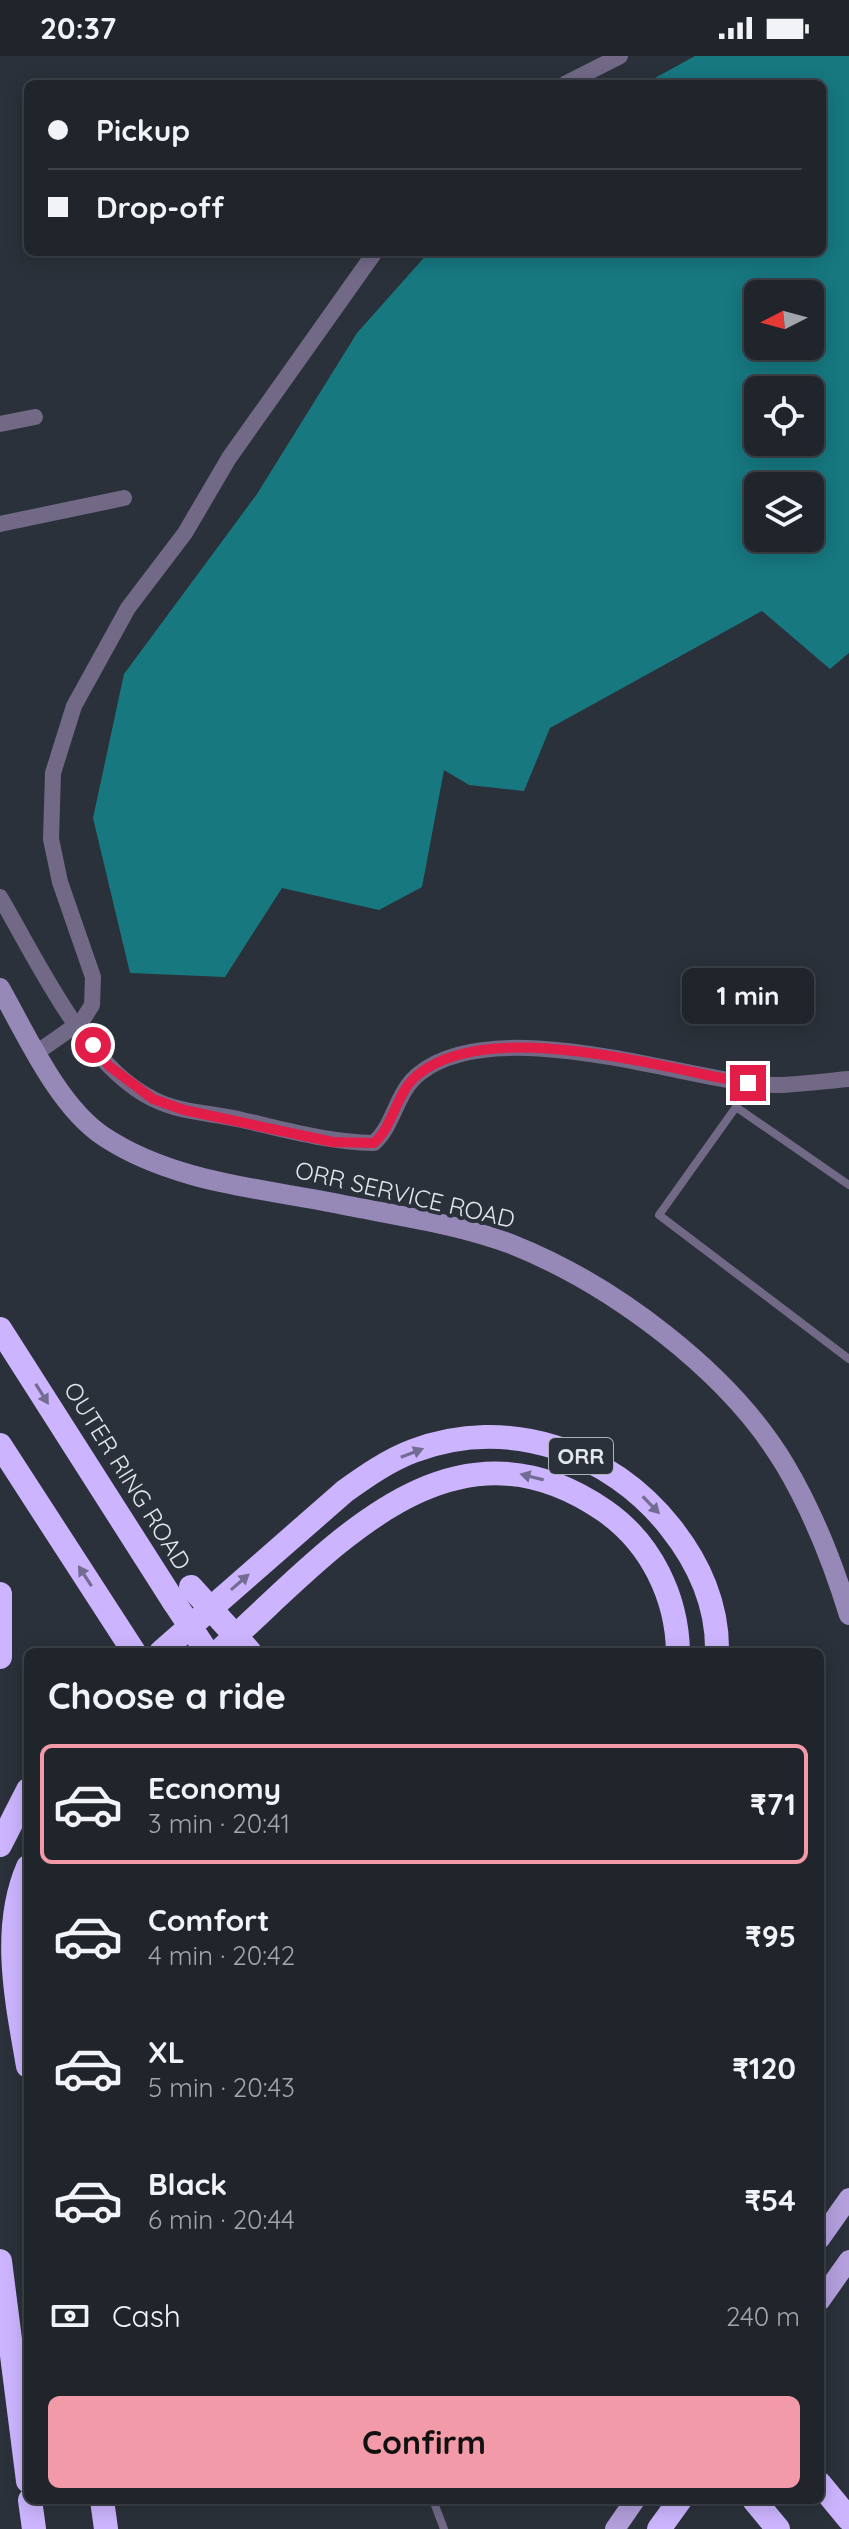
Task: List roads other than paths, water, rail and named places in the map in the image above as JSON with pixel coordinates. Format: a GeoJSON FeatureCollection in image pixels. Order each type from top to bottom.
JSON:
{"type":"FeatureCollection","features":[{"type":"Feature","properties":{"kind":"highway","name":"OUTER RING ROAD"},"geometry":{"type":"LineString","coordinates":[[0,1329],[140,1548],[182,1594],[205,1648]]}},
{"type":"Feature","properties":{"kind":"highway","name":"ORR"},"geometry":{"type":"LineString","coordinates":[[166,1648],[345,1491],[376,1470],[413,1451],[488,1437],[550,1444],[581,1455],[639,1493],[688,1549],[714,1614],[717,1648]]}},
{"type":"Feature","properties":{"kind":"highway"},"geometry":{"type":"LineString","coordinates":[[0,1445],[131,1646]]}},
{"type":"Feature","properties":{"kind":"highway","name":"ORR"},"geometry":{"type":"LineString","coordinates":[[223,1648],[372,1516],[432,1483],[491,1472],[525,1475],[556,1484],[610,1515],[655,1565],[670,1597],[677,1648]]}},
{"type":"Feature","properties":{"kind":"highway"},"geometry":{"type":"LineString","coordinates":[[0,1594],[0,1657]]}},
{"type":"Feature","properties":{"kind":"highway"},"geometry":{"type":"LineString","coordinates":[[182,1594],[245,1648]]}},
{"type":"Feature","properties":{"kind":"highway"},"geometry":{"type":"LineString","coordinates":[[0,1845],[24,1798]]}},
{"type":"Feature","properties":{"kind":"highway"},"geometry":{"type":"LineString","coordinates":[[24,1879],[15,1907],[14,1977],[24,2041]]}},
{"type":"Feature","properties":{"kind":"highway"},"geometry":{"type":"LineString","coordinates":[[0,2261],[24,2450]]}},
{"type":"Feature","properties":{"kind":"highway"},"geometry":{"type":"LineString","coordinates":[[824,2489],[849,2519]]}},
{"type":"Feature","properties":{"kind":"highway"},"geometry":{"type":"LineString","coordinates":[[31,2504],[34,2529]]}},
{"type":"Feature","properties":{"kind":"highway"},"geometry":{"type":"LineString","coordinates":[[103,2504],[106,2529]]}},
{"type":"Feature","properties":{"kind":"highway"},"geometry":{"type":"LineString","coordinates":[[659,2529],[677,2504]]}},
{"type":"Feature","properties":{"kind":"highway"},"geometry":{"type":"LineString","coordinates":[[677,2529],[687,2504]]}},
{"type":"Feature","properties":{"kind":"highway"},"geometry":{"type":"LineString","coordinates":[[757,2504],[778,2529]]}},
{"type":"Feature","properties":{"kind":"main road","name":"ORR SERVICE ROAD"},"geometry":{"type":"LineString","coordinates":[[0,988],[36,1053],[70,1102],[101,1135],[142,1158],[190,1174],[420,1221],[509,1244],[573,1273],[638,1314],[710,1376],[749,1416],[784,1463],[811,1514],[849,1615]]}},
{"type":"Feature","properties":{"kind":"main road"},"geometry":{"type":"LineString","coordinates":[[824,2233],[849,2198]]}},
{"type":"Feature","properties":{"kind":"main road"},"geometry":{"type":"LineString","coordinates":[[824,2295],[849,2260]]}},
{"type":"Feature","properties":{"kind":"main road"},"geometry":{"type":"LineString","coordinates":[[615,2529],[632,2504]]}},
{"type":"Feature","properties":{"kind":"street"},"geometry":{"type":"LineString","coordinates":[[573,80],[620,56]]}},
{"type":"Feature","properties":{"kind":"street"},"geometry":{"type":"LineString","coordinates":[[36,1053],[77,1025],[92,1005],[93,977],[60,882],[51,816],[53,773],[74,706],[128,608],[185,533],[229,458],[372,256]]}},
{"type":"Feature","properties":{"kind":"street"},"geometry":{"type":"LineString","coordinates":[[0,424],[35,417]]}},
{"type":"Feature","properties":{"kind":"street"},"geometry":{"type":"LineString","coordinates":[[0,524],[124,498]]}},
{"type":"Feature","properties":{"kind":"street"},"geometry":{"type":"LineString","coordinates":[[0,897],[77,1025],[109,1066],[153,1099],[184,1110],[333,1142],[374,1143],[403,1092],[418,1074],[460,1055],[490,1051],[521,1049],[623,1057],[748,1083],[784,1085],[849,1079]]}},
{"type":"Feature","properties":{"kind":"lane"},"geometry":{"type":"LineString","coordinates":[[849,1185],[736,1107],[659,1215],[849,1359]]}},
{"type":"Feature","properties":{"kind":"lane"},"geometry":{"type":"LineString","coordinates":[[435,2504],[444,2529]]}},
{"type":"Feature","properties":{"kind":"water"},"geometry":{"type":"Polygon","coordinates":[[[695,56],[849,56],[849,653],[830,669],[762,611],[550,728],[524,791],[469,785],[444,770],[422,887],[379,910],[282,888],[225,977],[130,973],[93,818],[124,674],[257,494],[357,333],[425,256],[826,256],[826,80],[651,80],[695,56]]]}}]}
